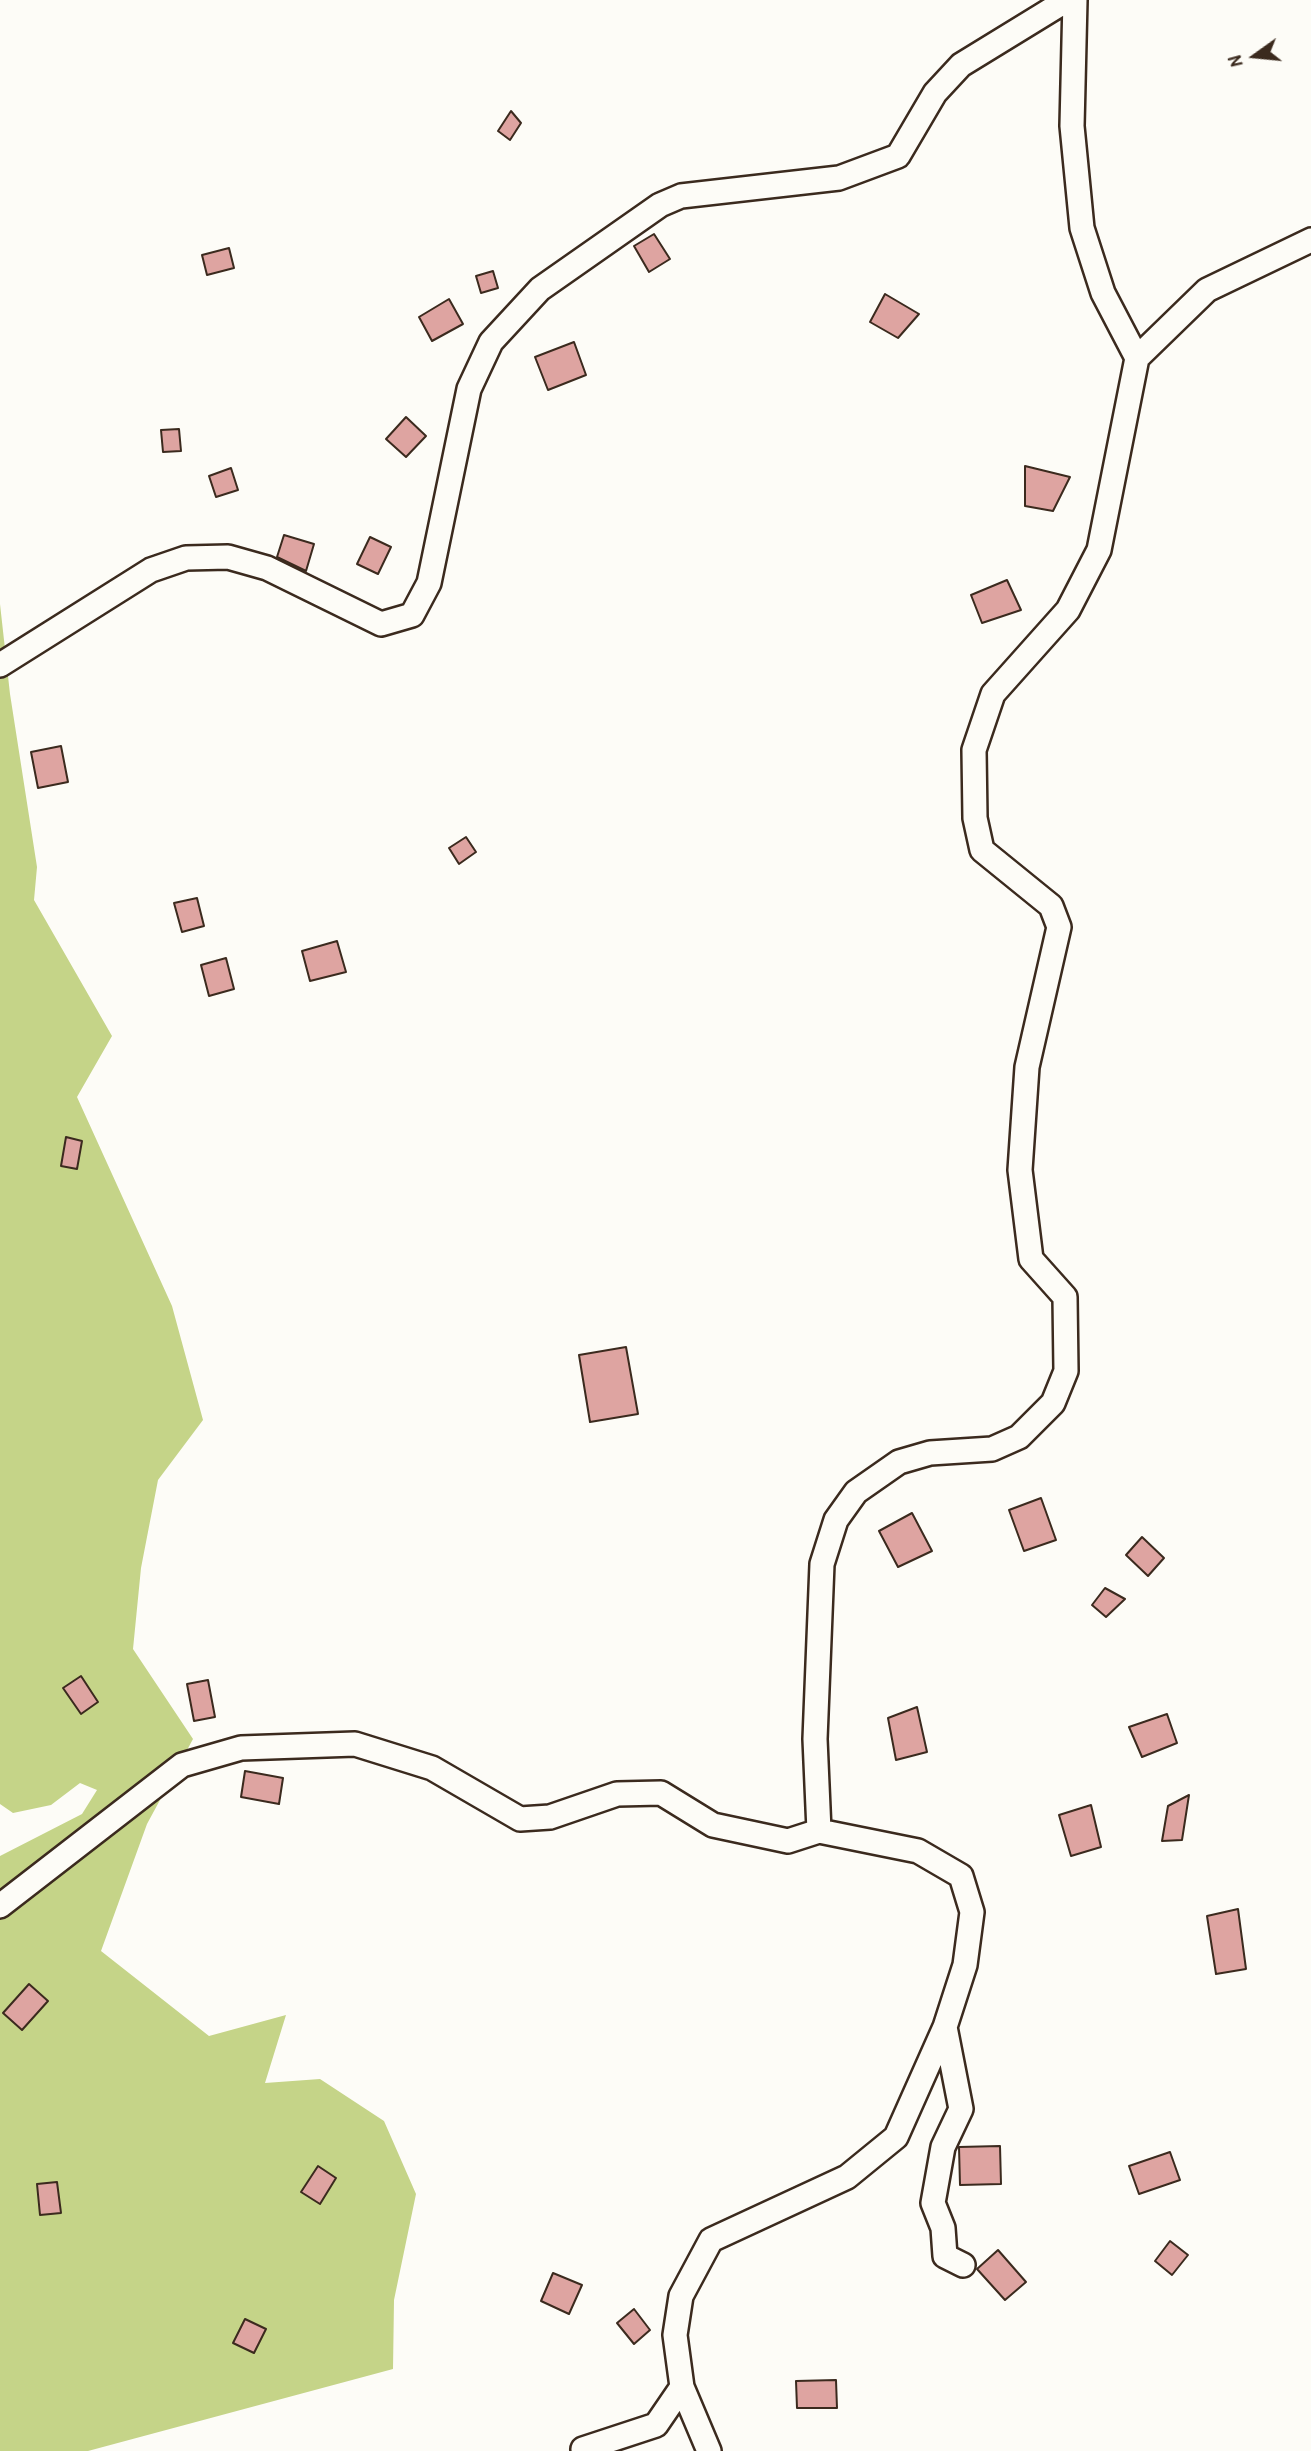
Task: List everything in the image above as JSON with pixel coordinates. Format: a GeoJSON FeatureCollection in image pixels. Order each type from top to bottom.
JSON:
{"type":"FeatureCollection","features":[{"type":"Feature","properties":{"kind":"street"},"geometry":{"type":"LineString","coordinates":[[0,665],[151,570],[186,558],[228,557],[267,568],[382,624],[412,615],[429,583],[469,389],[491,342],[540,289],[660,205],[681,196],[839,178],[898,156],[935,93],[961,65],[1068,0]]}},
{"type":"Feature","properties":{"kind":"street"},"geometry":{"type":"LineString","coordinates":[[1075,0],[1072,126],[1082,228],[1103,293],[1137,358]]}},
{"type":"Feature","properties":{"kind":"street"},"geometry":{"type":"LineString","coordinates":[[820,1831],[815,1740],[822,1564],[836,1520],[856,1492],[899,1462],[930,1453],[992,1448],[1018,1437],[1053,1403],[1066,1371],[1065,1297],[1031,1259],[1020,1170],[1027,1067],[1059,927],[1051,906],[982,850],[975,818],[974,750],[993,694],[1068,610],[1099,550],[1137,358],[1207,290],[1311,240]]}},
{"type":"Feature","properties":{"kind":"street"},"geometry":{"type":"LineString","coordinates":[[0,1906],[182,1765],[241,1748],[355,1744],[432,1768],[520,1819],[550,1817],[617,1794],[661,1793],[713,1825],[788,1841],[820,1831],[918,1851],[961,1875],[972,1912],[965,1965],[945,2027],[896,2137],[847,2177],[711,2240],[681,2296],[676,2335],[682,2387],[709,2451]]}},
{"type":"Feature","properties":{"kind":"street"},"geometry":{"type":"LineString","coordinates":[[945,2027],[961,2109],[943,2147],[933,2203],[943,2228],[945,2256],[963,2265]]}},
{"type":"Feature","properties":{"kind":"street"},"geometry":{"type":"LineString","coordinates":[[583,2449],[656,2425],[682,2387]]}},
{"type":"Feature","properties":{"kind":"green space"},"geometry":{"type":"Polygon","coordinates":[[[0,604],[10,694],[37,867],[34,900],[112,1036],[77,1097],[172,1306],[203,1420],[158,1480],[141,1568],[133,1649],[193,1739],[147,1824],[101,1951],[209,2036],[286,2015],[265,2083],[320,2079],[384,2121],[416,2194],[394,2300],[393,2369],[88,2451],[0,2451],[0,1856],[82,1814],[97,1790],[80,1783],[51,1805],[13,1813],[0,1804],[0,604]]]}},
{"type":"Feature","properties":{"kind":"building"},"geometry":{"type":"Polygon","coordinates":[[[511,111],[521,123],[510,140],[498,131],[511,111]]]}},
{"type":"Feature","properties":{"kind":"building"},"geometry":{"type":"Polygon","coordinates":[[[654,234],[670,259],[649,272],[634,246],[654,234]]]}},
{"type":"Feature","properties":{"kind":"building"},"geometry":{"type":"Polygon","coordinates":[[[229,248],[234,268],[207,275],[202,255],[229,248]]]}},
{"type":"Feature","properties":{"kind":"building"},"geometry":{"type":"Polygon","coordinates":[[[493,271],[498,288],[481,293],[476,276],[493,271]]]}},
{"type":"Feature","properties":{"kind":"building"},"geometry":{"type":"Polygon","coordinates":[[[885,294],[919,314],[898,338],[870,322],[885,294]]]}},
{"type":"Feature","properties":{"kind":"building"},"geometry":{"type":"Polygon","coordinates":[[[449,299],[463,324],[432,341],[419,317],[449,299]]]}},
{"type":"Feature","properties":{"kind":"building"},"geometry":{"type":"Polygon","coordinates":[[[574,342],[586,375],[548,390],[535,357],[574,342]]]}},
{"type":"Feature","properties":{"kind":"building"},"geometry":{"type":"Polygon","coordinates":[[[406,417],[426,436],[406,457],[386,439],[406,417]]]}},
{"type":"Feature","properties":{"kind":"building"},"geometry":{"type":"Polygon","coordinates":[[[179,429],[181,451],[163,452],[161,430],[179,429]]]}},
{"type":"Feature","properties":{"kind":"building"},"geometry":{"type":"Polygon","coordinates":[[[1025,466],[1070,477],[1053,511],[1025,506],[1025,466]]]}},
{"type":"Feature","properties":{"kind":"building"},"geometry":{"type":"Polygon","coordinates":[[[231,468],[238,490],[216,497],[209,476],[231,468]]]}},
{"type":"Feature","properties":{"kind":"building"},"geometry":{"type":"Polygon","coordinates":[[[284,535],[314,544],[306,571],[277,557],[284,535]]]}},
{"type":"Feature","properties":{"kind":"building"},"geometry":{"type":"Polygon","coordinates":[[[370,537],[391,547],[378,574],[357,564],[370,537]]]}},
{"type":"Feature","properties":{"kind":"building"},"geometry":{"type":"Polygon","coordinates":[[[1007,580],[1021,610],[982,623],[971,595],[1007,580]]]}},
{"type":"Feature","properties":{"kind":"building"},"geometry":{"type":"Polygon","coordinates":[[[61,746],[68,782],[38,788],[31,752],[61,746]]]}},
{"type":"Feature","properties":{"kind":"building"},"geometry":{"type":"Polygon","coordinates":[[[466,837],[476,852],[459,864],[449,848],[466,837]]]}},
{"type":"Feature","properties":{"kind":"building"},"geometry":{"type":"Polygon","coordinates":[[[197,898],[204,926],[182,932],[174,903],[197,898]]]}},
{"type":"Feature","properties":{"kind":"building"},"geometry":{"type":"Polygon","coordinates":[[[337,941],[346,972],[310,981],[302,951],[337,941]]]}},
{"type":"Feature","properties":{"kind":"building"},"geometry":{"type":"Polygon","coordinates":[[[226,958],[234,989],[209,996],[201,965],[226,958]]]}},
{"type":"Feature","properties":{"kind":"building"},"geometry":{"type":"Polygon","coordinates":[[[66,1137],[82,1141],[77,1169],[61,1166],[66,1137]]]}},
{"type":"Feature","properties":{"kind":"building"},"geometry":{"type":"Polygon","coordinates":[[[626,1347],[638,1414],[590,1422],[579,1355],[626,1347]]]}},
{"type":"Feature","properties":{"kind":"building"},"geometry":{"type":"Polygon","coordinates":[[[1041,1498],[1056,1540],[1024,1551],[1009,1510],[1041,1498]]]}},
{"type":"Feature","properties":{"kind":"building"},"geometry":{"type":"Polygon","coordinates":[[[912,1513],[932,1551],[898,1567],[879,1531],[912,1513]]]}},
{"type":"Feature","properties":{"kind":"building"},"geometry":{"type":"Polygon","coordinates":[[[1142,1537],[1164,1558],[1148,1576],[1126,1555],[1142,1537]]]}},
{"type":"Feature","properties":{"kind":"building"},"geometry":{"type":"Polygon","coordinates":[[[1105,1588],[1125,1599],[1106,1617],[1092,1605],[1105,1588]]]}},
{"type":"Feature","properties":{"kind":"building"},"geometry":{"type":"Polygon","coordinates":[[[81,1676],[98,1702],[81,1714],[63,1688],[81,1676]]]}},
{"type":"Feature","properties":{"kind":"building"},"geometry":{"type":"Polygon","coordinates":[[[208,1680],[215,1717],[194,1721],[187,1684],[208,1680]]]}},
{"type":"Feature","properties":{"kind":"building"},"geometry":{"type":"Polygon","coordinates":[[[917,1707],[927,1752],[896,1760],[888,1718],[917,1707]]]}},
{"type":"Feature","properties":{"kind":"building"},"geometry":{"type":"Polygon","coordinates":[[[1167,1714],[1177,1743],[1142,1757],[1129,1727],[1167,1714]]]}},
{"type":"Feature","properties":{"kind":"building"},"geometry":{"type":"Polygon","coordinates":[[[245,1771],[283,1778],[279,1804],[241,1797],[245,1771]]]}},
{"type":"Feature","properties":{"kind":"building"},"geometry":{"type":"Polygon","coordinates":[[[1189,1795],[1182,1840],[1162,1841],[1168,1806],[1189,1795]]]}},
{"type":"Feature","properties":{"kind":"building"},"geometry":{"type":"Polygon","coordinates":[[[1091,1805],[1101,1847],[1071,1856],[1059,1815],[1091,1805]]]}},
{"type":"Feature","properties":{"kind":"building"},"geometry":{"type":"Polygon","coordinates":[[[1238,1909],[1246,1969],[1216,1974],[1207,1916],[1238,1909]]]}},
{"type":"Feature","properties":{"kind":"building"},"geometry":{"type":"Polygon","coordinates":[[[29,1984],[48,2001],[22,2030],[3,2013],[29,1984]]]}},
{"type":"Feature","properties":{"kind":"building"},"geometry":{"type":"Polygon","coordinates":[[[1000,2146],[1001,2184],[960,2185],[959,2147],[1000,2146]]]}},
{"type":"Feature","properties":{"kind":"building"},"geometry":{"type":"Polygon","coordinates":[[[1170,2152],[1180,2180],[1139,2194],[1129,2166],[1170,2152]]]}},
{"type":"Feature","properties":{"kind":"building"},"geometry":{"type":"Polygon","coordinates":[[[318,2166],[336,2178],[320,2204],[301,2192],[318,2166]]]}},
{"type":"Feature","properties":{"kind":"building"},"geometry":{"type":"Polygon","coordinates":[[[57,2182],[61,2213],[40,2215],[37,2184],[57,2182]]]}},
{"type":"Feature","properties":{"kind":"building"},"geometry":{"type":"Polygon","coordinates":[[[1170,2241],[1188,2255],[1172,2275],[1155,2261],[1170,2241]]]}},
{"type":"Feature","properties":{"kind":"building"},"geometry":{"type":"Polygon","coordinates":[[[998,2250],[1026,2282],[1005,2300],[977,2269],[998,2250]]]}},
{"type":"Feature","properties":{"kind":"building"},"geometry":{"type":"Polygon","coordinates":[[[553,2273],[582,2285],[569,2314],[541,2301],[553,2273]]]}},
{"type":"Feature","properties":{"kind":"building"},"geometry":{"type":"Polygon","coordinates":[[[634,2309],[650,2330],[634,2344],[617,2323],[634,2309]]]}},
{"type":"Feature","properties":{"kind":"building"},"geometry":{"type":"Polygon","coordinates":[[[245,2319],[266,2329],[254,2353],[233,2343],[245,2319]]]}},
{"type":"Feature","properties":{"kind":"building"},"geometry":{"type":"Polygon","coordinates":[[[836,2380],[837,2408],[797,2408],[796,2381],[836,2380]]]}}]}
